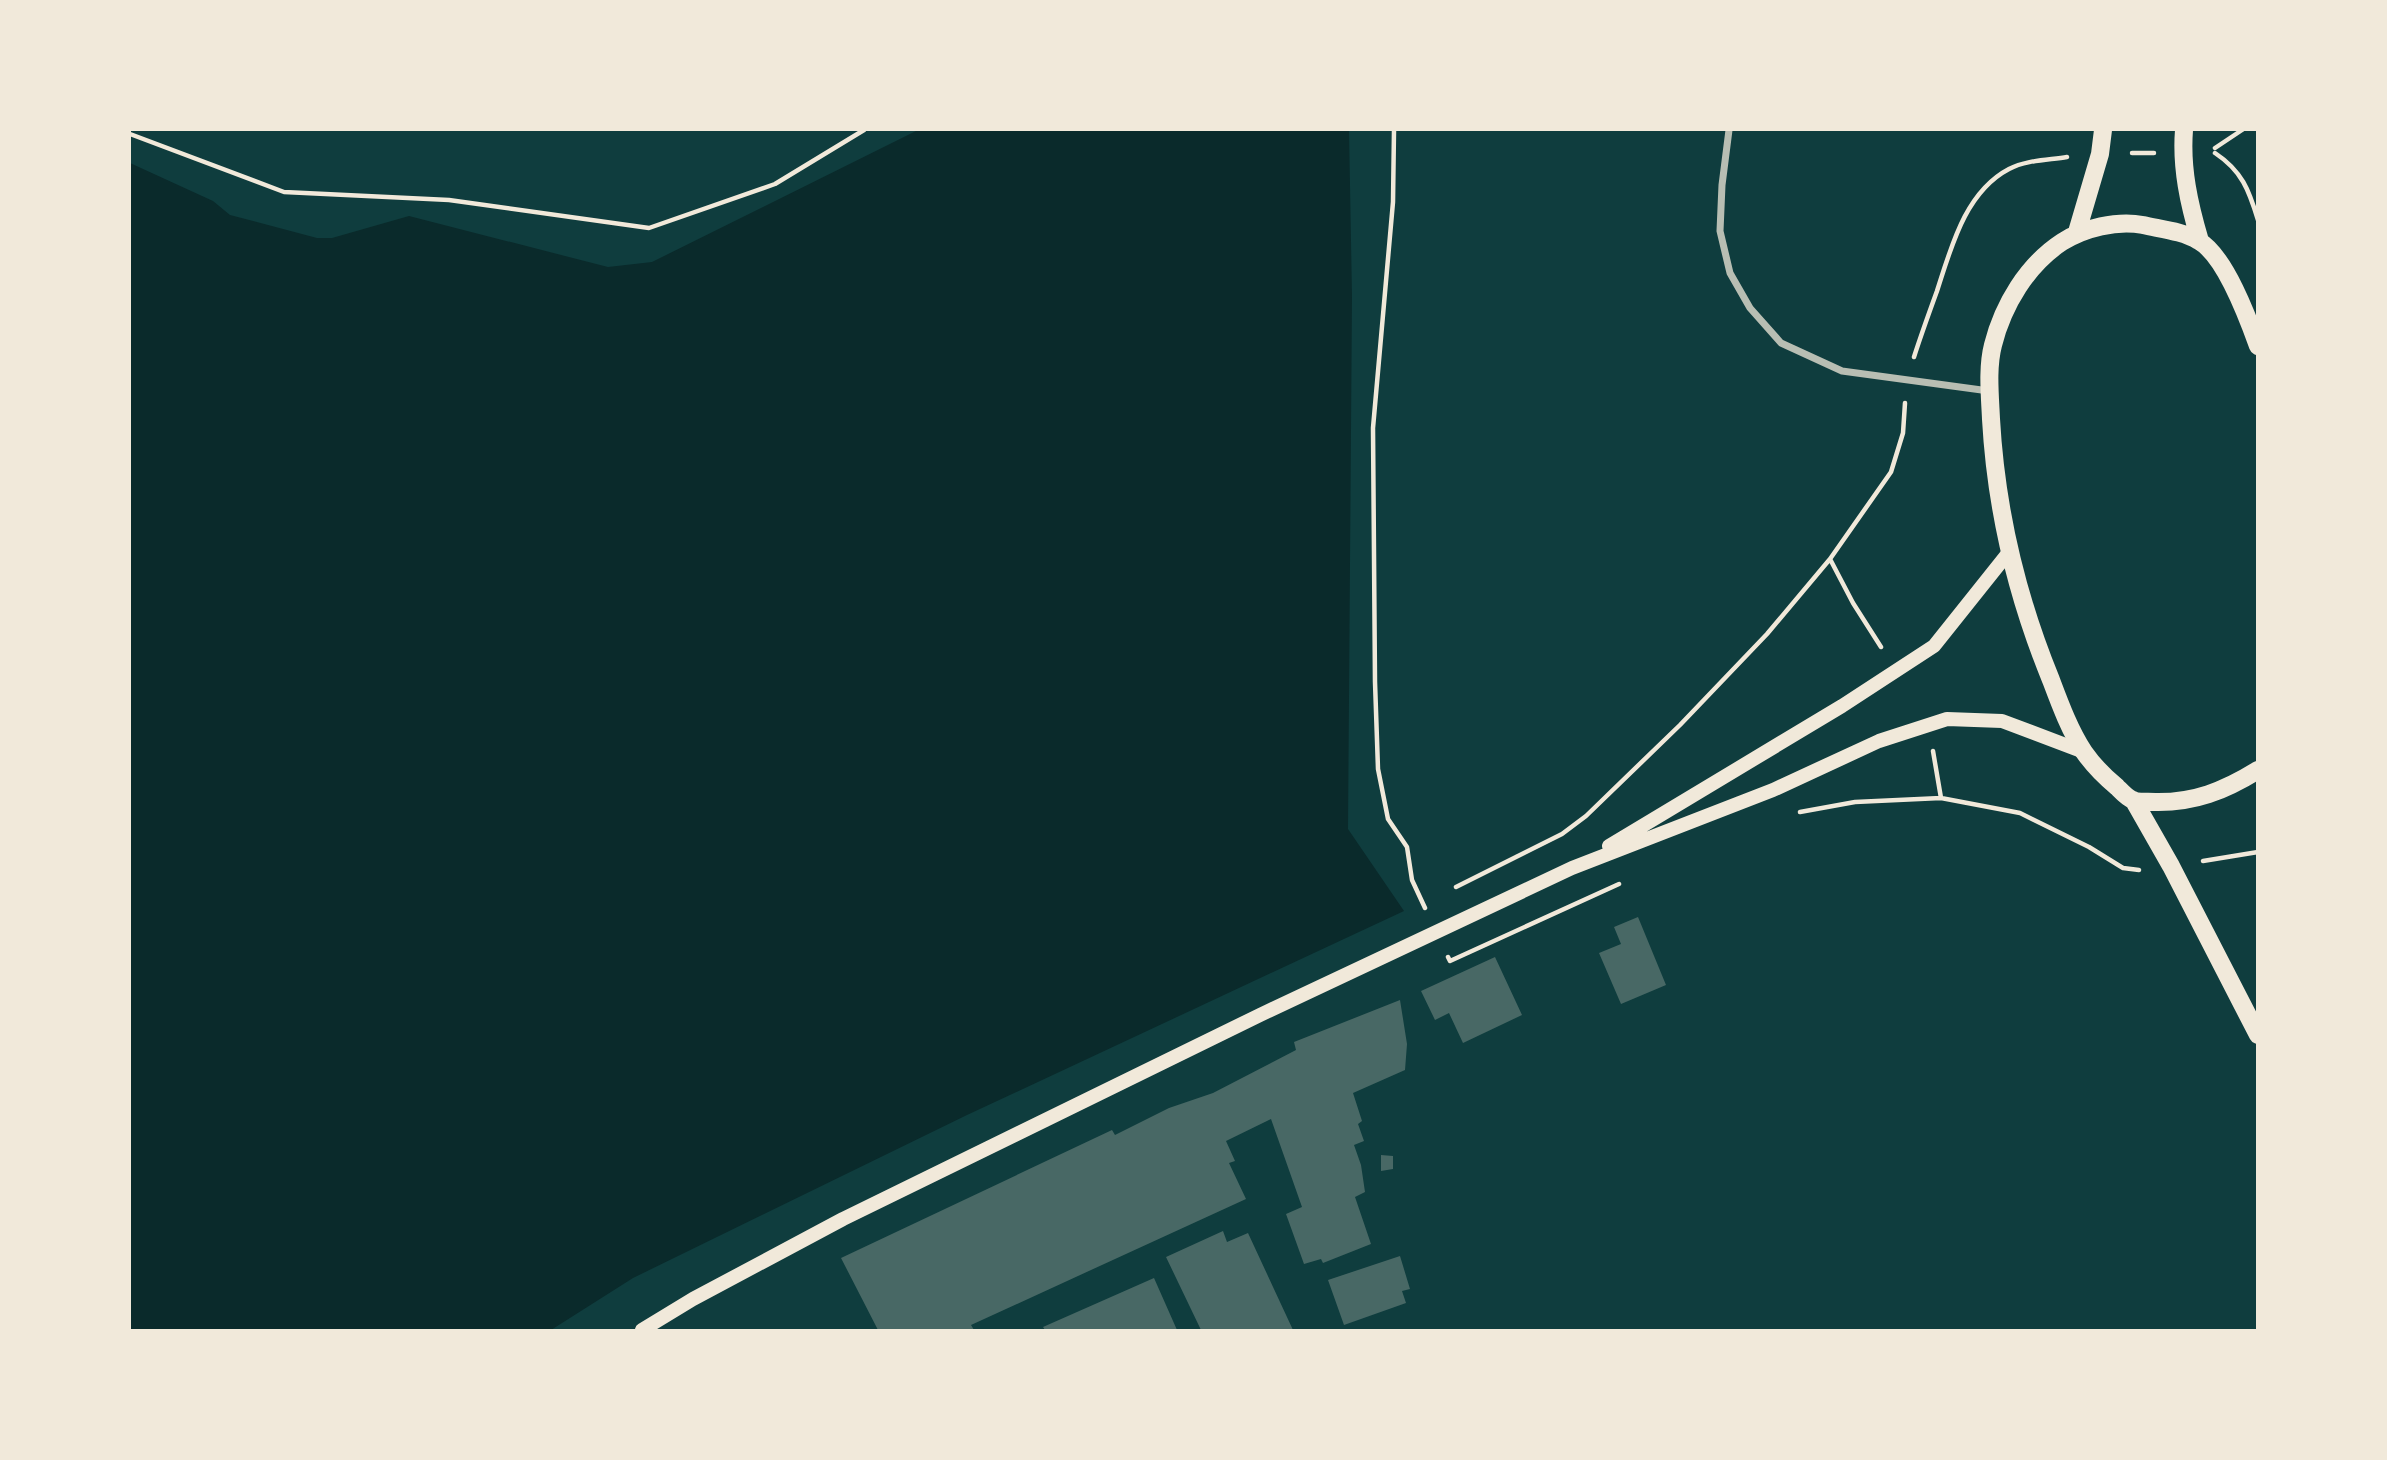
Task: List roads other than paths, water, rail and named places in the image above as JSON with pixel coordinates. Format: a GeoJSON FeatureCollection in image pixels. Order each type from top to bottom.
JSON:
{"type":"FeatureCollection","features":[{"type":"Feature","properties":{"kind":"main road"},"geometry":{"type":"LineString","coordinates":[[2077,232],[2100,153],[2103,130]]}},
{"type":"Feature","properties":{"kind":"main road"},"geometry":{"type":"LineString","coordinates":[[2183,130],[2182,153],[2187,198],[2200,241],[2230,281],[2248,315],[2258,345]]}},
{"type":"Feature","properties":{"kind":"main road"},"geometry":{"type":"LineString","coordinates":[[2200,241],[2137,224],[2077,232],[2050,250],[2012,296],[1993,346],[1989,391],[1993,454],[2009,552],[2022,604],[2039,651],[2084,752],[2108,779],[2134,801],[2171,866],[2258,1035]]}},
{"type":"Feature","properties":{"kind":"main road"},"geometry":{"type":"LineString","coordinates":[[1572,868],[1842,706],[1934,646],[2009,552]]}},
{"type":"Feature","properties":{"kind":"main road"},"geometry":{"type":"LineString","coordinates":[[642,1331],[693,1299],[843,1219],[1437,931],[1572,868],[1773,790],[1879,741],[1947,719],[2002,721],[2084,752]]}},
{"type":"Feature","properties":{"kind":"main road"},"geometry":{"type":"LineString","coordinates":[[2134,801],[2170,802],[2198,799],[2217,793],[2258,770]]}},
{"type":"Feature","properties":{"kind":"street"},"geometry":{"type":"LineString","coordinates":[[1729,130],[1720,231],[1730,273],[1750,308],[1781,344],[1842,371],[1989,391]]}},
{"type":"Feature","properties":{"kind":"water"},"geometry":{"type":"Polygon","coordinates":[[[918,130],[1349,130],[1352,296],[1348,829],[1404,911],[967,1115],[633,1278],[551,1330],[130,1330],[130,163],[213,201],[230,215],[317,238],[332,238],[409,216],[608,267],[652,262],[918,130]]]}}]}
